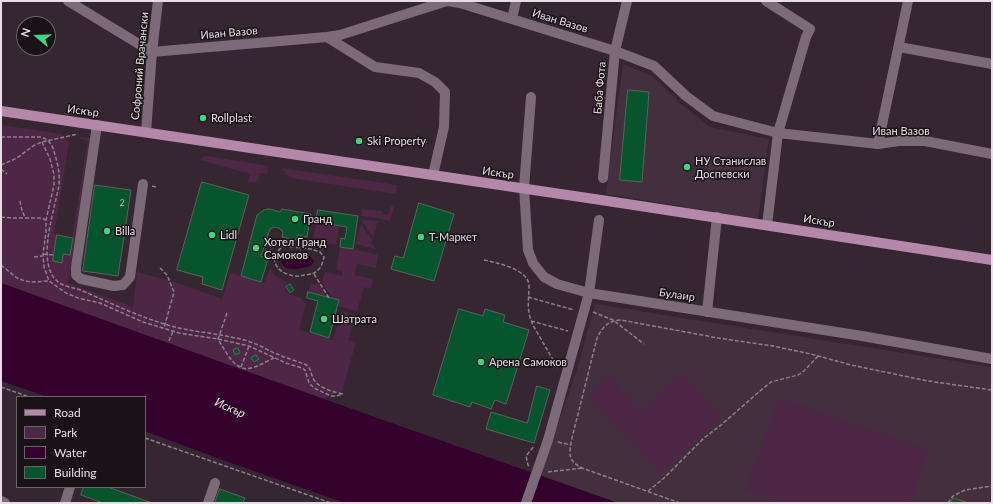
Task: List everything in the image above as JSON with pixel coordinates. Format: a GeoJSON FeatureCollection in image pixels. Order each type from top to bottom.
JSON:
{"type":"FeatureCollection","features":[{"type":"Feature","properties":{"kind":"main road","name":"Искър"},"geometry":{"type":"LineString","coordinates":[[1,111],[717,217],[992,260]]}},
{"type":"Feature","properties":{"kind":"street"},"geometry":{"type":"LineString","coordinates":[[68,1],[152,52]]}},
{"type":"Feature","properties":{"kind":"street","name":"Софроний Врачански"},"geometry":{"type":"LineString","coordinates":[[146,132],[152,52],[158,1]]}},
{"type":"Feature","properties":{"kind":"street"},"geometry":{"type":"LineString","coordinates":[[512,19],[516,1]]}},
{"type":"Feature","properties":{"kind":"street","name":"Баба Фота"},"geometry":{"type":"LineString","coordinates":[[603,178],[615,50],[627,1]]}},
{"type":"Feature","properties":{"kind":"street"},"geometry":{"type":"LineString","coordinates":[[766,1],[810,29],[806,37],[778,134],[767,225]]}},
{"type":"Feature","properties":{"kind":"street"},"geometry":{"type":"LineString","coordinates":[[878,144],[908,1]]}},
{"type":"Feature","properties":{"kind":"street","name":"Иван Вазов"},"geometry":{"type":"LineString","coordinates":[[152,52],[340,35],[447,2],[460,3],[615,50],[654,66],[686,96],[713,116],[778,134],[878,144],[900,141],[925,141],[992,154]]}},
{"type":"Feature","properties":{"kind":"street"},"geometry":{"type":"LineString","coordinates":[[327,37],[375,67],[419,73],[435,82],[445,92],[444,127],[433,175]]}},
{"type":"Feature","properties":{"kind":"street"},"geometry":{"type":"LineString","coordinates":[[899,47],[992,64]]}},
{"type":"Feature","properties":{"kind":"street","name":"Булаир"},"geometry":{"type":"LineString","coordinates":[[531,97],[524,188],[528,250],[533,263],[544,276],[557,284],[589,293],[862,336],[992,359]]}},
{"type":"Feature","properties":{"kind":"street"},"geometry":{"type":"LineString","coordinates":[[97,125],[76,267],[76,275],[81,279],[114,286],[123,285],[130,277],[143,184]]}},
{"type":"Feature","properties":{"kind":"street"},"geometry":{"type":"LineString","coordinates":[[707,312],[717,217]]}},
{"type":"Feature","properties":{"kind":"street"},"geometry":{"type":"LineString","coordinates":[[526,503],[548,440],[589,293],[599,220]]}},
{"type":"Feature","properties":{"kind":"street"},"geometry":{"type":"LineString","coordinates":[[208,503],[215,483]]}},
{"type":"Feature","properties":{"kind":"street"},"geometry":{"type":"LineString","coordinates":[[65,503],[70,488]]}},
{"type":"Feature","properties":{"kind":"street"},"geometry":{"type":"LineString","coordinates":[[1,501],[5,503]]}},
{"type":"Feature","properties":{"kind":"path"},"geometry":{"type":"LineString","coordinates":[[1,165],[17,158],[32,146],[48,140],[78,134]]}},
{"type":"Feature","properties":{"kind":"path"},"geometry":{"type":"LineString","coordinates":[[1,137],[41,137],[48,140],[53,147],[58,167],[59,183],[50,221],[47,260],[52,276],[59,282],[65,286],[86,292],[141,316],[165,324],[182,329],[252,342],[292,361],[308,366],[316,383],[337,393],[344,394],[331,396],[314,388],[309,383],[305,370],[302,368],[286,363],[249,346],[240,343],[179,333],[143,322],[100,303],[78,298],[66,293],[49,281],[44,267],[43,255],[46,220],[54,185],[54,174],[50,159],[42,142]]}},
{"type":"Feature","properties":{"kind":"path"},"geometry":{"type":"LineString","coordinates":[[1,169],[7,174]]}},
{"type":"Feature","properties":{"kind":"path"},"geometry":{"type":"LineString","coordinates":[[20,201],[25,218]]}},
{"type":"Feature","properties":{"kind":"path"},"geometry":{"type":"LineString","coordinates":[[1,217],[41,218],[46,220]]}},
{"type":"Feature","properties":{"kind":"path"},"geometry":{"type":"LineString","coordinates":[[284,246],[311,249],[320,252],[324,257],[320,268],[314,274],[296,276],[283,272],[276,267],[274,258],[277,250],[284,246]]}},
{"type":"Feature","properties":{"kind":"path"},"geometry":{"type":"LineString","coordinates":[[34,257],[47,254],[54,255]]}},
{"type":"Feature","properties":{"kind":"path"},"geometry":{"type":"LineString","coordinates":[[484,260],[515,269],[523,274],[529,284],[529,316],[565,380]]}},
{"type":"Feature","properties":{"kind":"path"},"geometry":{"type":"LineString","coordinates":[[1,265],[17,278],[25,281],[49,281]]}},
{"type":"Feature","properties":{"kind":"path"},"geometry":{"type":"LineString","coordinates":[[160,268],[167,274],[174,292],[164,328]]}},
{"type":"Feature","properties":{"kind":"path"},"geometry":{"type":"LineString","coordinates":[[314,274],[330,298]]}},
{"type":"Feature","properties":{"kind":"path"},"geometry":{"type":"LineString","coordinates":[[528,297],[613,320],[621,320],[718,338],[773,346],[851,365],[928,381],[992,390]]}},
{"type":"Feature","properties":{"kind":"path"},"geometry":{"type":"LineString","coordinates":[[218,339],[227,313]]}},
{"type":"Feature","properties":{"kind":"path"},"geometry":{"type":"LineString","coordinates":[[613,320],[644,344]]}},
{"type":"Feature","properties":{"kind":"path"},"geometry":{"type":"LineString","coordinates":[[613,320],[606,324],[600,331],[597,338],[571,445],[570,457],[573,464],[582,468],[680,503]]}},
{"type":"Feature","properties":{"kind":"path"},"geometry":{"type":"LineString","coordinates":[[531,321],[578,334]]}},
{"type":"Feature","properties":{"kind":"path"},"geometry":{"type":"LineString","coordinates":[[169,341],[173,331]]}},
{"type":"Feature","properties":{"kind":"path"},"geometry":{"type":"LineString","coordinates":[[218,339],[232,362],[241,367],[250,369],[274,358]]}},
{"type":"Feature","properties":{"kind":"path"},"geometry":{"type":"LineString","coordinates":[[241,367],[249,346]]}},
{"type":"Feature","properties":{"kind":"path"},"geometry":{"type":"LineString","coordinates":[[648,491],[663,479],[704,438],[760,390],[771,382],[798,375],[818,356]]}},
{"type":"Feature","properties":{"kind":"path"},"geometry":{"type":"LineString","coordinates":[[1,387],[26,396]]}},
{"type":"Feature","properties":{"kind":"path"},"geometry":{"type":"LineString","coordinates":[[146,438],[331,503]]}},
{"type":"Feature","properties":{"kind":"path"},"geometry":{"type":"LineString","coordinates":[[548,440],[571,445]]}},
{"type":"Feature","properties":{"kind":"path"},"geometry":{"type":"LineString","coordinates":[[526,456],[528,465],[537,472],[556,472],[582,468]]}},
{"type":"Feature","properties":{"kind":"path"},"geometry":{"type":"LineString","coordinates":[[948,503],[953,496],[965,490],[992,486]]}},
{"type":"Feature","properties":{"kind":"shaded area","name":"НУ Станислав Доспевски"},"geometry":{"type":"Polygon","coordinates":[[[623,64],[652,76],[681,104],[710,127],[769,139],[758,219],[606,194],[623,64]]]}},
{"type":"Feature","properties":{"kind":"shaded area"},"geometry":{"type":"Polygon","coordinates":[[[595,304],[992,367],[992,503],[618,503],[540,475],[577,370],[595,304]]]}},
{"type":"Feature","properties":{"kind":"green space"},"geometry":{"type":"Polygon","coordinates":[[[1,125],[62,134],[69,143],[54,234],[72,238],[88,141],[80,139],[80,137],[90,138],[68,283],[133,307],[137,272],[180,284],[222,299],[230,273],[265,283],[270,268],[274,275],[287,282],[285,292],[301,298],[306,303],[299,330],[333,340],[342,311],[356,315],[348,340],[356,342],[342,391],[323,399],[1,283],[1,125]]]}},
{"type":"Feature","properties":{"kind":"green space"},"geometry":{"type":"Polygon","coordinates":[[[207,156],[268,166],[267,173],[260,173],[258,180],[248,182],[250,174],[200,160],[207,156]]]}},
{"type":"Feature","properties":{"kind":"green space"},"geometry":{"type":"Polygon","coordinates":[[[281,168],[397,185],[396,194],[292,178],[281,168]]]}},
{"type":"Feature","properties":{"kind":"green space"},"geometry":{"type":"Polygon","coordinates":[[[391,206],[394,207],[390,221],[361,216],[362,209],[382,211],[382,214],[388,215],[391,206]]]}},
{"type":"Feature","properties":{"kind":"green space"},"geometry":{"type":"Polygon","coordinates":[[[361,220],[378,221],[373,237],[361,220]]]}},
{"type":"Feature","properties":{"kind":"green space"},"geometry":{"type":"Polygon","coordinates":[[[316,222],[339,226],[336,245],[313,241],[316,222]]]}},
{"type":"Feature","properties":{"kind":"green space"},"geometry":{"type":"Polygon","coordinates":[[[361,224],[372,240],[371,243],[376,249],[356,244],[361,224]]]}},
{"type":"Feature","properties":{"kind":"green space"},"geometry":{"type":"Polygon","coordinates":[[[340,247],[378,255],[376,268],[357,264],[355,275],[373,279],[371,289],[364,287],[357,311],[338,306],[339,300],[332,298],[322,282],[325,272],[342,276],[343,271],[336,269],[340,247]]]}},
{"type":"Feature","properties":{"kind":"green space"},"geometry":{"type":"Polygon","coordinates":[[[311,283],[319,285],[326,296],[308,292],[311,283]]]}},
{"type":"Feature","properties":{"kind":"green space"},"geometry":{"type":"Polygon","coordinates":[[[682,372],[722,416],[702,435],[662,391],[682,372]]]}},
{"type":"Feature","properties":{"kind":"green space"},"geometry":{"type":"Polygon","coordinates":[[[609,376],[645,415],[624,435],[587,396],[609,376]]]}},
{"type":"Feature","properties":{"kind":"green space"},"geometry":{"type":"Polygon","coordinates":[[[661,391],[701,435],[659,474],[624,436],[646,416],[662,434],[641,410],[661,391]]]}},
{"type":"Feature","properties":{"kind":"green space"},"geometry":{"type":"Polygon","coordinates":[[[779,398],[928,450],[910,503],[779,503],[745,490],[779,398]]]}},
{"type":"Feature","properties":{"kind":"water"},"geometry":{"type":"Polygon","coordinates":[[[285,252],[289,252],[296,256],[310,256],[314,262],[311,266],[296,269],[287,268],[283,266],[281,262],[281,256],[285,252]]]}},
{"type":"Feature","properties":{"kind":"water"},"geometry":{"type":"Polygon","coordinates":[[[1,283],[618,503],[345,503],[146,431],[146,396],[45,396],[1,381],[1,283]]]}},
{"type":"Feature","properties":{"kind":"building"},"geometry":{"type":"Polygon","coordinates":[[[628,90],[649,92],[642,182],[620,180],[628,90]]]}},
{"type":"Feature","properties":{"kind":"building","name":"Lidl"},"geometry":{"type":"Polygon","coordinates":[[[202,182],[249,195],[222,290],[202,284],[203,277],[177,270],[202,182]]]}},
{"type":"Feature","properties":{"kind":"building","name":"Billa"},"geometry":{"type":"Polygon","coordinates":[[[95,185],[131,190],[118,276],[83,271],[95,185]]]}},
{"type":"Feature","properties":{"kind":"building"},"geometry":{"type":"Polygon","coordinates":[[[419,203],[454,214],[434,281],[391,269],[395,256],[403,258],[419,203]]]}},
{"type":"Feature","properties":{"kind":"building","name":"Хотел Гранд Самоков"},"geometry":{"type":"Polygon","coordinates":[[[270,209],[280,212],[282,209],[311,214],[307,237],[298,235],[297,240],[282,237],[283,232],[279,228],[274,227],[270,229],[261,256],[268,259],[261,282],[241,276],[257,215],[264,210],[270,209]]]}},
{"type":"Feature","properties":{"kind":"building"},"geometry":{"type":"Polygon","coordinates":[[[318,210],[358,216],[353,249],[340,247],[341,238],[345,239],[347,227],[316,222],[318,210]]]}},
{"type":"Feature","properties":{"kind":"building"},"geometry":{"type":"Polygon","coordinates":[[[57,235],[73,238],[70,255],[63,254],[62,263],[53,261],[57,235]]]}},
{"type":"Feature","properties":{"kind":"building"},"geometry":{"type":"Polygon","coordinates":[[[290,284],[294,290],[290,293],[286,287],[290,284]]]}},
{"type":"Feature","properties":{"kind":"building","name":"Шатрата"},"geometry":{"type":"Polygon","coordinates":[[[308,292],[339,300],[329,338],[310,332],[318,301],[307,298],[308,292]]]}},
{"type":"Feature","properties":{"kind":"building","name":"Арена Самоков"},"geometry":{"type":"Polygon","coordinates":[[[459,309],[483,316],[485,309],[505,315],[503,322],[529,330],[506,404],[495,400],[491,409],[472,402],[470,407],[433,395],[459,309]]]}},
{"type":"Feature","properties":{"kind":"building"},"geometry":{"type":"Polygon","coordinates":[[[238,348],[240,353],[235,355],[233,350],[238,348]]]}},
{"type":"Feature","properties":{"kind":"building"},"geometry":{"type":"Polygon","coordinates":[[[256,355],[259,359],[254,362],[251,358],[256,355]]]}},
{"type":"Feature","properties":{"kind":"building","name":"Арена Самоков"},"geometry":{"type":"Polygon","coordinates":[[[537,386],[550,390],[534,443],[486,429],[491,412],[527,423],[537,386]]]}},
{"type":"Feature","properties":{"kind":"building"},"geometry":{"type":"Polygon","coordinates":[[[84,488],[111,488],[152,503],[103,503],[81,495],[84,488]]]}},
{"type":"Feature","properties":{"kind":"building"},"geometry":{"type":"Polygon","coordinates":[[[220,489],[245,498],[243,503],[215,503],[220,489]]]}},
{"type":"Feature","properties":{"kind":"building"},"geometry":{"type":"Polygon","coordinates":[[[953,498],[969,503],[951,503],[953,498]]]}},
{"type":"Feature","properties":{"kind":"place","name":"Rollplast"},"geometry":{"type":"Point","coordinates":[203,118]}},
{"type":"Feature","properties":{"kind":"place","name":"Ski Property"},"geometry":{"type":"Point","coordinates":[359,141]}},
{"type":"Feature","properties":{"kind":"place","name":"НУ Станислав Доспевски"},"geometry":{"type":"Point","coordinates":[687,167]}},
{"type":"Feature","properties":{"kind":"place","name":"Гранд"},"geometry":{"type":"Point","coordinates":[295,219]}},
{"type":"Feature","properties":{"kind":"place","name":"Billa"},"geometry":{"type":"Point","coordinates":[107,231]}},
{"type":"Feature","properties":{"kind":"place","name":"Lidl"},"geometry":{"type":"Point","coordinates":[212,235]}},
{"type":"Feature","properties":{"kind":"place","name":"Т-Маркет"},"geometry":{"type":"Point","coordinates":[421,237]}},
{"type":"Feature","properties":{"kind":"place","name":"Хотел Гранд Самоков"},"geometry":{"type":"Point","coordinates":[256,248]}},
{"type":"Feature","properties":{"kind":"place","name":"Шатрата"},"geometry":{"type":"Point","coordinates":[324,319]}},
{"type":"Feature","properties":{"kind":"place","name":"Арена Самоков"},"geometry":{"type":"Point","coordinates":[481,362]}}]}
